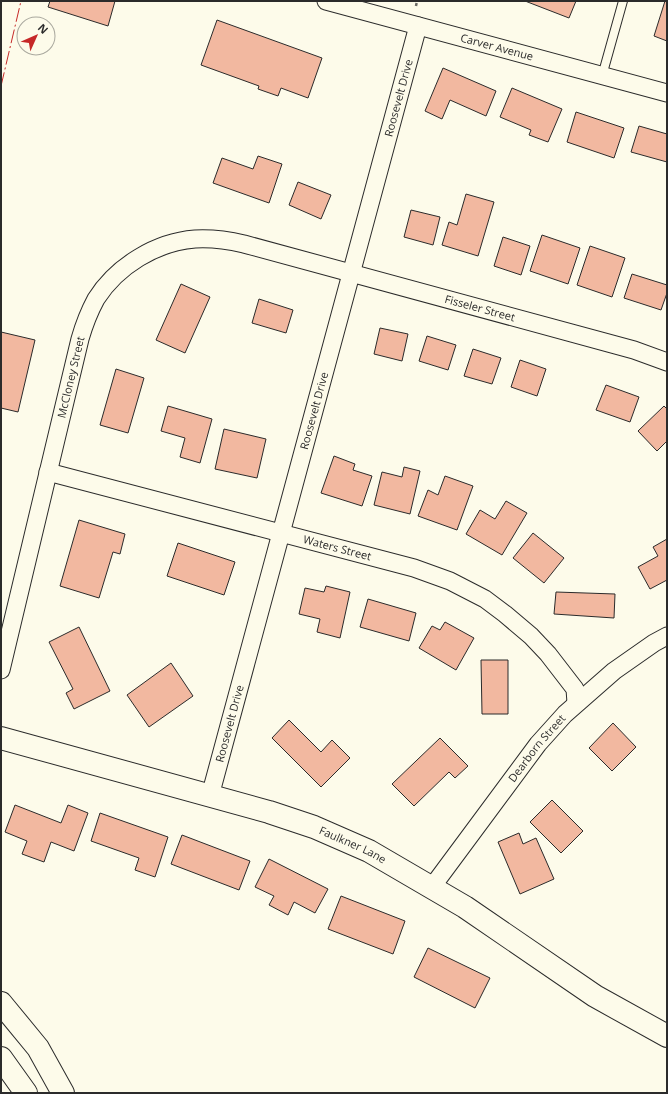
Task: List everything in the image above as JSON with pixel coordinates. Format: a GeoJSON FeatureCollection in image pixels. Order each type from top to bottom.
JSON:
{"type":"FeatureCollection","features":[{"type":"Feature","properties":{"kind":"street","name":"Carver Avenue"},"geometry":{"type":"LineString","coordinates":[[326,1],[667,93]]}},
{"type":"Feature","properties":{"kind":"street","name":"Roosevelt Drive"},"geometry":{"type":"LineString","coordinates":[[210,796],[418,26]]}},
{"type":"Feature","properties":{"kind":"street","name":"McCloney Street"},"geometry":{"type":"LineString","coordinates":[[1,670],[80,339],[87,318],[96,299],[112,279],[131,263],[167,244],[194,239],[221,239],[291,257]]}},
{"type":"Feature","properties":{"kind":"street","name":"Fisseler Street"},"geometry":{"type":"LineString","coordinates":[[291,257],[634,350],[667,362]]}},
{"type":"Feature","properties":{"kind":"street","name":"Waters Street"},"geometry":{"type":"LineString","coordinates":[[48,472],[414,568],[450,581],[485,600],[505,614],[526,632],[548,654],[574,689],[576,703]]}},
{"type":"Feature","properties":{"kind":"street","name":"Dearborn Street"},"geometry":{"type":"LineString","coordinates":[[432,887],[538,744],[576,703],[614,671],[654,643],[667,636]]}},
{"type":"Feature","properties":{"kind":"street","name":"Faulkner Lane"},"geometry":{"type":"LineString","coordinates":[[1,738],[269,812],[314,827],[369,851],[465,907],[595,996],[667,1036]]}},
{"type":"Feature","properties":{"kind":"street"},"geometry":{"type":"LineString","coordinates":[[1,1003],[38,1048],[64,1093]]}},
{"type":"Feature","properties":{"kind":"street"},"geometry":{"type":"LineString","coordinates":[[1,1058],[26,1093]]}},
{"type":"Feature","properties":{"kind":"lane"},"geometry":{"type":"LineString","coordinates":[[602,76],[622,1]]}},
{"type":"Feature","properties":{"kind":"building"},"geometry":{"type":"Polygon","coordinates":[[[50,1],[115,1],[108,26],[48,7],[50,1]]]}},
{"type":"Feature","properties":{"kind":"building"},"geometry":{"type":"Polygon","coordinates":[[[525,1],[576,1],[569,18],[525,1]]]}},
{"type":"Feature","properties":{"kind":"building"},"geometry":{"type":"Polygon","coordinates":[[[665,1],[667,1],[667,41],[654,36],[665,1]]]}},
{"type":"Feature","properties":{"kind":"building"},"geometry":{"type":"Polygon","coordinates":[[[217,20],[322,58],[308,98],[281,88],[278,96],[258,89],[259,86],[201,65],[217,20]]]}},
{"type":"Feature","properties":{"kind":"building"},"geometry":{"type":"Polygon","coordinates":[[[443,68],[496,91],[486,116],[450,100],[442,119],[425,111],[443,68]]]}},
{"type":"Feature","properties":{"kind":"building"},"geometry":{"type":"Polygon","coordinates":[[[512,88],[562,109],[548,142],[529,135],[531,130],[500,117],[512,88]]]}},
{"type":"Feature","properties":{"kind":"building"},"geometry":{"type":"Polygon","coordinates":[[[576,112],[624,128],[614,158],[567,142],[576,112]]]}},
{"type":"Feature","properties":{"kind":"building"},"geometry":{"type":"Polygon","coordinates":[[[639,126],[667,134],[667,162],[631,152],[639,126]]]}},
{"type":"Feature","properties":{"kind":"building"},"geometry":{"type":"Polygon","coordinates":[[[258,156],[282,164],[269,203],[213,183],[222,158],[253,169],[258,156]]]}},
{"type":"Feature","properties":{"kind":"building"},"geometry":{"type":"Polygon","coordinates":[[[298,182],[331,195],[321,219],[289,205],[298,182]]]}},
{"type":"Feature","properties":{"kind":"building"},"geometry":{"type":"Polygon","coordinates":[[[466,194],[494,202],[478,256],[442,245],[449,222],[457,225],[466,194]]]}},
{"type":"Feature","properties":{"kind":"building"},"geometry":{"type":"Polygon","coordinates":[[[411,210],[440,217],[433,245],[404,237],[411,210]]]}},
{"type":"Feature","properties":{"kind":"building"},"geometry":{"type":"Polygon","coordinates":[[[542,235],[580,248],[568,284],[530,271],[542,235]]]}},
{"type":"Feature","properties":{"kind":"building"},"geometry":{"type":"Polygon","coordinates":[[[503,237],[530,246],[521,275],[494,266],[503,237]]]}},
{"type":"Feature","properties":{"kind":"building"},"geometry":{"type":"Polygon","coordinates":[[[590,246],[625,258],[612,297],[577,285],[590,246]]]}},
{"type":"Feature","properties":{"kind":"building"},"geometry":{"type":"Polygon","coordinates":[[[632,274],[667,285],[667,293],[661,310],[624,298],[632,274]]]}},
{"type":"Feature","properties":{"kind":"building"},"geometry":{"type":"Polygon","coordinates":[[[181,284],[210,297],[185,353],[156,340],[181,284]]]}},
{"type":"Feature","properties":{"kind":"building"},"geometry":{"type":"Polygon","coordinates":[[[259,299],[293,310],[286,333],[252,323],[259,299]]]}},
{"type":"Feature","properties":{"kind":"building"},"geometry":{"type":"Polygon","coordinates":[[[380,328],[408,334],[402,361],[374,354],[380,328]]]}},
{"type":"Feature","properties":{"kind":"building"},"geometry":{"type":"Polygon","coordinates":[[[1,332],[35,340],[18,412],[1,408],[1,332]]]}},
{"type":"Feature","properties":{"kind":"building"},"geometry":{"type":"Polygon","coordinates":[[[427,336],[456,345],[448,370],[419,361],[427,336]]]}},
{"type":"Feature","properties":{"kind":"building"},"geometry":{"type":"Polygon","coordinates":[[[473,349],[501,358],[492,384],[464,376],[473,349]]]}},
{"type":"Feature","properties":{"kind":"building"},"geometry":{"type":"Polygon","coordinates":[[[520,360],[546,369],[537,396],[511,387],[520,360]]]}},
{"type":"Feature","properties":{"kind":"building"},"geometry":{"type":"Polygon","coordinates":[[[116,369],[144,378],[128,433],[100,425],[116,369]]]}},
{"type":"Feature","properties":{"kind":"building"},"geometry":{"type":"Polygon","coordinates":[[[606,385],[639,397],[630,422],[596,410],[606,385]]]}},
{"type":"Feature","properties":{"kind":"building"},"geometry":{"type":"Polygon","coordinates":[[[168,406],[212,419],[200,463],[180,457],[185,438],[161,431],[168,406]]]}},
{"type":"Feature","properties":{"kind":"building"},"geometry":{"type":"Polygon","coordinates":[[[664,406],[667,409],[667,441],[657,451],[638,431],[664,406]]]}},
{"type":"Feature","properties":{"kind":"building"},"geometry":{"type":"Polygon","coordinates":[[[224,429],[266,439],[257,478],[215,469],[224,429]]]}},
{"type":"Feature","properties":{"kind":"building"},"geometry":{"type":"Polygon","coordinates":[[[334,456],[355,464],[353,470],[372,476],[362,506],[321,493],[334,456]]]}},
{"type":"Feature","properties":{"kind":"building"},"geometry":{"type":"Polygon","coordinates":[[[404,467],[420,471],[410,514],[374,505],[382,472],[402,477],[404,467]]]}},
{"type":"Feature","properties":{"kind":"building"},"geometry":{"type":"Polygon","coordinates":[[[445,476],[473,486],[457,530],[418,516],[428,490],[438,495],[445,476]]]}},
{"type":"Feature","properties":{"kind":"building"},"geometry":{"type":"Polygon","coordinates":[[[506,501],[527,513],[502,555],[466,534],[480,510],[495,519],[506,501]]]}},
{"type":"Feature","properties":{"kind":"building"},"geometry":{"type":"Polygon","coordinates":[[[79,520],[125,534],[120,554],[113,552],[99,598],[60,586],[79,520]]]}},
{"type":"Feature","properties":{"kind":"building"},"geometry":{"type":"Polygon","coordinates":[[[533,533],[564,558],[544,583],[513,558],[533,533]]]}},
{"type":"Feature","properties":{"kind":"building"},"geometry":{"type":"Polygon","coordinates":[[[667,539],[667,580],[650,589],[638,567],[658,556],[653,547],[667,539]]]}},
{"type":"Feature","properties":{"kind":"building"},"geometry":{"type":"Polygon","coordinates":[[[178,543],[235,562],[224,595],[167,576],[178,543]]]}},
{"type":"Feature","properties":{"kind":"building"},"geometry":{"type":"Polygon","coordinates":[[[326,586],[350,592],[340,638],[317,632],[320,619],[299,614],[305,588],[324,592],[326,586]]]}},
{"type":"Feature","properties":{"kind":"building"},"geometry":{"type":"Polygon","coordinates":[[[556,592],[615,594],[614,618],[554,614],[556,592]]]}},
{"type":"Feature","properties":{"kind":"building"},"geometry":{"type":"Polygon","coordinates":[[[368,599],[416,613],[409,641],[360,627],[368,599]]]}},
{"type":"Feature","properties":{"kind":"building"},"geometry":{"type":"Polygon","coordinates":[[[445,622],[474,638],[456,670],[419,648],[432,626],[440,630],[445,622]]]}},
{"type":"Feature","properties":{"kind":"building"},"geometry":{"type":"Polygon","coordinates":[[[79,627],[110,691],[74,709],[66,693],[73,689],[49,642],[79,627]]]}},
{"type":"Feature","properties":{"kind":"building"},"geometry":{"type":"Polygon","coordinates":[[[481,660],[508,660],[508,714],[482,714],[481,660]]]}},
{"type":"Feature","properties":{"kind":"building"},"geometry":{"type":"Polygon","coordinates":[[[171,663],[193,696],[149,727],[127,695],[171,663]]]}},
{"type":"Feature","properties":{"kind":"building"},"geometry":{"type":"Polygon","coordinates":[[[289,720],[321,752],[332,740],[350,758],[321,787],[272,738],[289,720]]]}},
{"type":"Feature","properties":{"kind":"building"},"geometry":{"type":"Polygon","coordinates":[[[613,723],[636,747],[612,771],[589,748],[613,723]]]}},
{"type":"Feature","properties":{"kind":"building"},"geometry":{"type":"Polygon","coordinates":[[[440,738],[468,766],[455,778],[449,772],[414,806],[392,784],[440,738]]]}},
{"type":"Feature","properties":{"kind":"building"},"geometry":{"type":"Polygon","coordinates":[[[552,800],[583,831],[561,853],[530,822],[552,800]]]}},
{"type":"Feature","properties":{"kind":"building"},"geometry":{"type":"Polygon","coordinates":[[[15,805],[61,823],[68,805],[88,813],[74,851],[51,842],[44,862],[22,854],[27,841],[5,832],[15,805]]]}},
{"type":"Feature","properties":{"kind":"building"},"geometry":{"type":"Polygon","coordinates":[[[100,813],[168,837],[155,877],[135,870],[139,858],[91,841],[100,813]]]}},
{"type":"Feature","properties":{"kind":"building"},"geometry":{"type":"Polygon","coordinates":[[[519,833],[523,844],[536,838],[554,879],[520,894],[498,842],[519,833]]]}},
{"type":"Feature","properties":{"kind":"building"},"geometry":{"type":"Polygon","coordinates":[[[182,835],[250,861],[239,890],[171,864],[182,835]]]}},
{"type":"Feature","properties":{"kind":"building"},"geometry":{"type":"Polygon","coordinates":[[[269,859],[328,889],[315,913],[294,902],[288,915],[269,905],[274,896],[255,887],[269,859]]]}},
{"type":"Feature","properties":{"kind":"building"},"geometry":{"type":"Polygon","coordinates":[[[341,896],[405,921],[393,954],[328,929],[341,896]]]}},
{"type":"Feature","properties":{"kind":"building"},"geometry":{"type":"Polygon","coordinates":[[[428,948],[490,978],[475,1008],[414,977],[428,948]]]}},
{"type":"Feature","properties":{"kind":"power"},"geometry":{"type":"LineString","coordinates":[[1,86],[21,1]]}}]}
